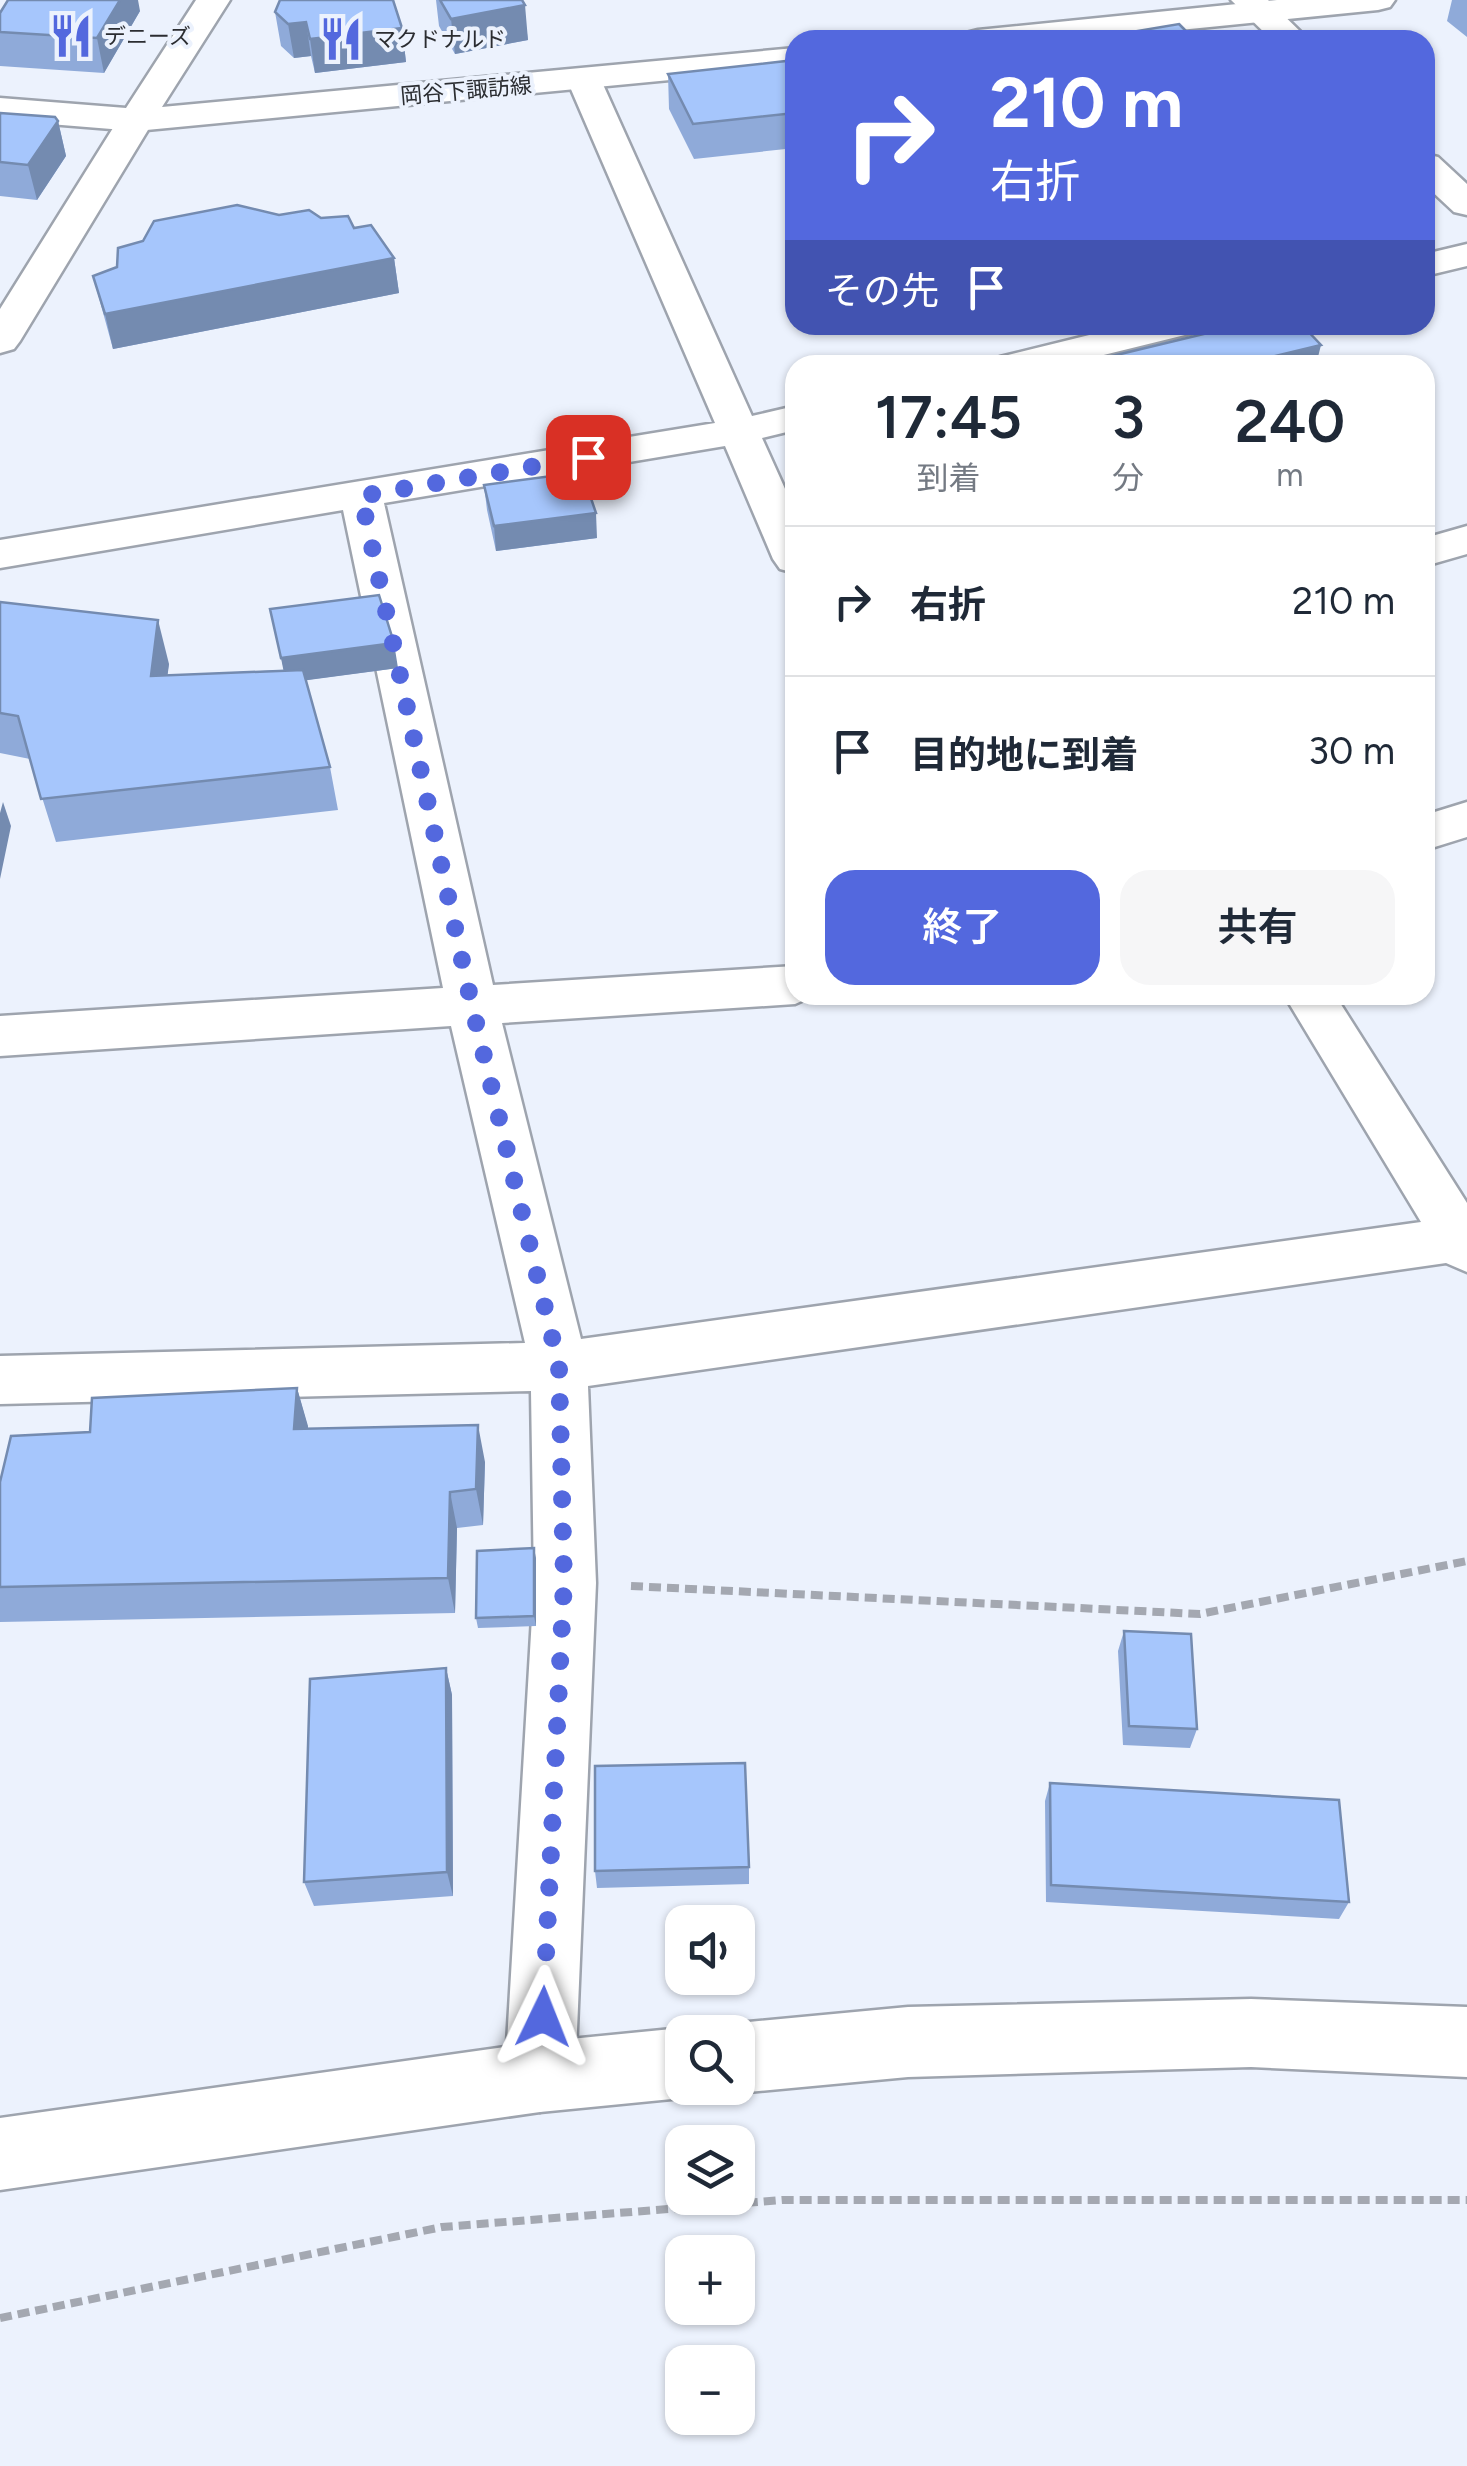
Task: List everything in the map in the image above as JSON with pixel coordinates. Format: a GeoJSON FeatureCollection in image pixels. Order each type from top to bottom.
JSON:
{"type":"FeatureCollection","features":[{"type":"Feature","properties":{"kind":"street"},"geometry":{"type":"LineString","coordinates":[[0,342],[213,0]]}},
{"type":"Feature","properties":{"kind":"street"},"geometry":{"type":"LineString","coordinates":[[1059,30],[1255,6],[1378,0]]}},
{"type":"Feature","properties":{"kind":"street"},"geometry":{"type":"LineString","coordinates":[[1255,6],[1281,30]]}},
{"type":"Feature","properties":{"kind":"street","name":"岡谷下諏訪線"},"geometry":{"type":"LineString","coordinates":[[0,109],[136,120],[785,59]]}},
{"type":"Feature","properties":{"kind":"street"},"geometry":{"type":"LineString","coordinates":[[584,80],[785,536]]}},
{"type":"Feature","properties":{"kind":"street"},"geometry":{"type":"LineString","coordinates":[[1435,174],[1467,204]]}},
{"type":"Feature","properties":{"kind":"street"},"geometry":{"type":"LineString","coordinates":[[1435,263],[1467,255]]}},
{"type":"Feature","properties":{"kind":"street"},"geometry":{"type":"LineString","coordinates":[[1055,355],[1138,335]]}},
{"type":"Feature","properties":{"kind":"street"},"geometry":{"type":"LineString","coordinates":[[0,554],[740,432],[785,421]]}},
{"type":"Feature","properties":{"kind":"street"},"geometry":{"type":"LineString","coordinates":[[361,496],[472,1006],[559,1366],[564,1582],[540,2076]]}},
{"type":"Feature","properties":{"kind":"street"},"geometry":{"type":"LineString","coordinates":[[1435,549],[1467,540]]}},
{"type":"Feature","properties":{"kind":"street"},"geometry":{"type":"LineString","coordinates":[[1435,830],[1467,820]]}},
{"type":"Feature","properties":{"kind":"street"},"geometry":{"type":"LineString","coordinates":[[0,1036],[785,986]]}},
{"type":"Feature","properties":{"kind":"street"},"geometry":{"type":"LineString","coordinates":[[0,1380],[559,1366],[1465,1243],[1315,1005]]}},
{"type":"Feature","properties":{"kind":"street"},"geometry":{"type":"LineString","coordinates":[[755,2056],[908,2042],[1251,2033],[1467,2042]]}},
{"type":"Feature","properties":{"kind":"street"},"geometry":{"type":"LineString","coordinates":[[0,2154],[540,2076],[665,2065]]}},
{"type":"Feature","properties":{"kind":"path"},"geometry":{"type":"LineString","coordinates":[[564,1582],[1200,1614],[1467,1561]]}},
{"type":"Feature","properties":{"kind":"path"},"geometry":{"type":"LineString","coordinates":[[0,2318],[461,2226],[782,2200],[1467,2200]]}},
{"type":"Feature","properties":{"kind":"building"},"geometry":{"type":"Polygon","coordinates":[[[8,0],[120,0],[97,38],[0,32],[0,13],[8,0]]]}},
{"type":"Feature","properties":{"kind":"building"},"geometry":{"type":"Polygon","coordinates":[[[280,0],[393,0],[402,28],[310,39],[306,22],[288,24],[275,12],[280,0]]]}},
{"type":"Feature","properties":{"kind":"building"},"geometry":{"type":"Polygon","coordinates":[[[440,0],[522,0],[525,5],[451,19],[440,0]]]}},
{"type":"Feature","properties":{"kind":"building"},"geometry":{"type":"Polygon","coordinates":[[[1179,24],[1185,30],[1143,30],[1179,24]]]}},
{"type":"Feature","properties":{"kind":"building"},"geometry":{"type":"Polygon","coordinates":[[[785,61],[785,114],[693,124],[668,74],[785,61]]]}},
{"type":"Feature","properties":{"kind":"building"},"geometry":{"type":"Polygon","coordinates":[[[0,113],[55,117],[58,121],[28,165],[0,162],[0,113]]]}},
{"type":"Feature","properties":{"kind":"building"},"geometry":{"type":"Polygon","coordinates":[[[237,205],[279,215],[309,210],[321,218],[348,216],[354,228],[371,225],[394,258],[105,314],[93,276],[117,267],[118,248],[143,241],[154,221],[237,205]]]}},
{"type":"Feature","properties":{"kind":"building"},"geometry":{"type":"Polygon","coordinates":[[[1199,335],[1312,335],[1321,345],[1280,355],[1116,355],[1199,335]]]}},
{"type":"Feature","properties":{"kind":"building"},"geometry":{"type":"Polygon","coordinates":[[[582,472],[596,513],[494,526],[484,485],[582,472]]]}},
{"type":"Feature","properties":{"kind":"building"},"geometry":{"type":"Polygon","coordinates":[[[379,595],[394,643],[281,658],[270,609],[379,595]]]}},
{"type":"Feature","properties":{"kind":"building"},"geometry":{"type":"Polygon","coordinates":[[[0,602],[158,620],[151,676],[303,670],[330,767],[41,799],[18,716],[0,713],[0,602]]]}},
{"type":"Feature","properties":{"kind":"building"},"geometry":{"type":"Polygon","coordinates":[[[297,1388],[294,1429],[478,1425],[476,1489],[450,1492],[448,1578],[0,1587],[0,1482],[11,1436],[90,1432],[92,1398],[297,1388]]]}},
{"type":"Feature","properties":{"kind":"building"},"geometry":{"type":"Polygon","coordinates":[[[534,1548],[534,1616],[476,1618],[477,1551],[534,1548]]]}},
{"type":"Feature","properties":{"kind":"building"},"geometry":{"type":"Polygon","coordinates":[[[1124,1631],[1191,1634],[1197,1729],[1129,1726],[1124,1631]]]}},
{"type":"Feature","properties":{"kind":"building"},"geometry":{"type":"Polygon","coordinates":[[[446,1668],[447,1872],[304,1882],[310,1679],[446,1668]]]}},
{"type":"Feature","properties":{"kind":"building"},"geometry":{"type":"Polygon","coordinates":[[[745,1763],[749,1867],[595,1871],[595,1766],[745,1763]]]}},
{"type":"Feature","properties":{"kind":"building"},"geometry":{"type":"Polygon","coordinates":[[[1050,1783],[1339,1800],[1349,1902],[1051,1885],[1050,1783]]]}},
{"type":"Feature","properties":{"kind":"place","name":"デニーズ"},"geometry":{"type":"Point","coordinates":[71,36]}},
{"type":"Feature","properties":{"kind":"place","name":"マクドナルド"},"geometry":{"type":"Point","coordinates":[341,39]}},
{"type":"Feature","properties":{"kind":"route"},"geometry":{"type":"LineString","coordinates":[[543,2017],[564,1582],[559,1366],[472,1006],[361,496],[588,457]]}}]}
